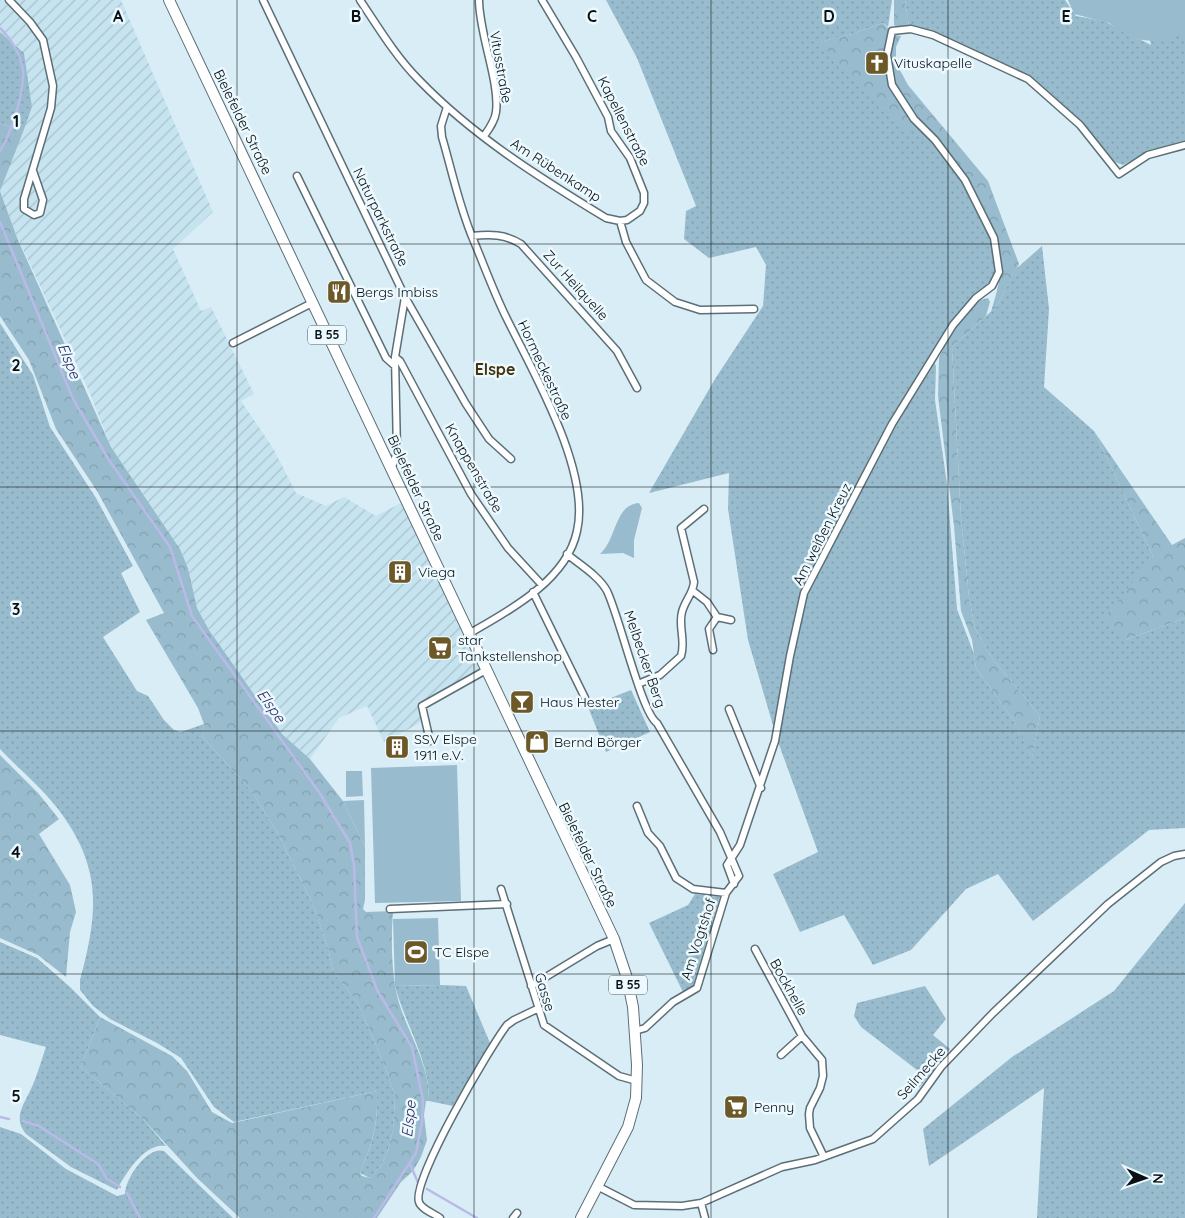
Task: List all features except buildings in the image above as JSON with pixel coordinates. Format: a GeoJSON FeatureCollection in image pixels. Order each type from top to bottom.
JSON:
{"type":"FeatureCollection","features":[{"type":"Feature","properties":{"kind":"main road","name":"Bielefelder Straße"},"geometry":{"type":"LineString","coordinates":[[169,0],[614,939],[627,978],[635,1031],[637,1081],[634,1109],[628,1127],[581,1218]]}},
{"type":"Feature","properties":{"kind":"street"},"geometry":{"type":"LineString","coordinates":[[9,0],[30,22],[43,40],[51,67],[53,86],[51,108],[23,204],[26,212],[34,215],[40,213],[43,200],[33,171]]}},
{"type":"Feature","properties":{"kind":"street","name":"Naturparkstraße"},"geometry":{"type":"LineString","coordinates":[[263,0],[405,297],[466,404],[489,439],[511,459]]}},
{"type":"Feature","properties":{"kind":"street","name":"Am Rübenkamp"},"geometry":{"type":"LineString","coordinates":[[360,0],[418,78],[447,107],[528,170],[606,218],[620,221]]}},
{"type":"Feature","properties":{"kind":"street","name":"Vitusstraße"},"geometry":{"type":"LineString","coordinates":[[479,0],[482,31],[496,100],[495,117],[484,136]]}},
{"type":"Feature","properties":{"kind":"street","name":"Kapellenstraße"},"geometry":{"type":"LineString","coordinates":[[542,0],[576,57],[608,117],[611,131],[630,158],[644,193],[644,203],[640,211],[628,220],[620,221]]}},
{"type":"Feature","properties":{"kind":"street","name":"Am weißen Kreuz"},"geometry":{"type":"LineString","coordinates":[[761,788],[775,740],[790,656],[804,593],[892,424],[936,356],[953,325],[976,298],[996,280],[999,263],[994,238],[965,180],[935,140],[914,119],[892,85],[887,55],[892,31],[911,30],[933,35],[1028,79],[1080,125],[1119,174],[1148,155],[1185,145]]}},
{"type":"Feature","properties":{"kind":"street","name":"Hormeckestraße"},"geometry":{"type":"LineString","coordinates":[[447,107],[441,126],[442,137],[472,236],[506,316],[554,413],[572,470],[579,516],[578,531],[568,554],[542,585],[470,633]]}},
{"type":"Feature","properties":{"kind":"street"},"geometry":{"type":"LineString","coordinates":[[297,176],[386,358],[395,366]]}},
{"type":"Feature","properties":{"kind":"street"},"geometry":{"type":"LineString","coordinates":[[620,221],[626,242],[646,280],[675,302],[700,310],[754,309]]}},
{"type":"Feature","properties":{"kind":"street","name":"Zur Heilquelle"},"geometry":{"type":"LineString","coordinates":[[472,236],[498,234],[521,244],[617,351],[637,388]]}},
{"type":"Feature","properties":{"kind":"street"},"geometry":{"type":"LineString","coordinates":[[392,468],[397,452],[395,357],[405,297]]}},
{"type":"Feature","properties":{"kind":"street"},"geometry":{"type":"LineString","coordinates":[[233,343],[312,303]]}},
{"type":"Feature","properties":{"kind":"street","name":"Knappenstraße"},"geometry":{"type":"LineString","coordinates":[[395,357],[400,361],[471,494],[508,548],[542,585]]}},
{"type":"Feature","properties":{"kind":"street"},"geometry":{"type":"LineString","coordinates":[[638,684],[660,675],[681,656],[683,639],[681,614],[693,591],[693,575],[680,528],[704,509]]}},
{"type":"Feature","properties":{"kind":"street","name":"Melbecker Berg"},"geometry":{"type":"LineString","coordinates":[[568,554],[606,590],[619,620],[638,684],[652,718],[657,723],[709,812],[732,858]]}},
{"type":"Feature","properties":{"kind":"street"},"geometry":{"type":"LineString","coordinates":[[693,591],[707,602],[717,617],[731,620]]}},
{"type":"Feature","properties":{"kind":"street"},"geometry":{"type":"LineString","coordinates":[[533,592],[585,698]]}},
{"type":"Feature","properties":{"kind":"street"},"geometry":{"type":"LineString","coordinates":[[713,650],[709,629],[717,617]]}},
{"type":"Feature","properties":{"kind":"street"},"geometry":{"type":"LineString","coordinates":[[430,741],[422,706],[486,670]]}},
{"type":"Feature","properties":{"kind":"street"},"geometry":{"type":"LineString","coordinates":[[729,709],[761,788],[740,845],[732,858]]}},
{"type":"Feature","properties":{"kind":"street"},"geometry":{"type":"LineString","coordinates":[[637,806],[648,833],[660,846],[676,878],[693,889],[726,893]]}},
{"type":"Feature","properties":{"kind":"street","name":"Seilmecke"},"geometry":{"type":"LineString","coordinates":[[597,1186],[634,1205],[682,1206],[702,1203],[782,1167],[824,1157],[873,1139],[918,1099],[941,1067],[993,1013],[1108,904],[1161,862],[1174,856],[1185,854]]}},
{"type":"Feature","properties":{"kind":"street","name":"Am Vogtshof"},"geometry":{"type":"LineString","coordinates":[[635,1031],[645,1028],[673,1002],[697,988],[726,893],[739,876],[732,858]]}},
{"type":"Feature","properties":{"kind":"street","name":"Gasse"},"geometry":{"type":"LineString","coordinates":[[501,889],[542,1022],[619,1076],[637,1081]]}},
{"type":"Feature","properties":{"kind":"street"},"geometry":{"type":"LineString","coordinates":[[390,909],[507,904]]}},
{"type":"Feature","properties":{"kind":"street"},"geometry":{"type":"LineString","coordinates":[[531,986],[581,955],[614,939]]}},
{"type":"Feature","properties":{"kind":"street","name":"Bockhelle"},"geometry":{"type":"LineString","coordinates":[[755,949],[765,971],[802,1036],[818,1054],[823,1067],[820,1088],[809,1114],[810,1128],[824,1157]]}},
{"type":"Feature","properties":{"kind":"street"},"geometry":{"type":"LineString","coordinates":[[440,1218],[419,1203],[422,1185],[437,1148],[463,1094],[507,1025],[537,1009]]}},
{"type":"Feature","properties":{"kind":"street","name":"Bockhelle"},"geometry":{"type":"LineString","coordinates":[[781,1055],[802,1036]]}},
{"type":"Feature","properties":{"kind":"street"},"geometry":{"type":"LineString","coordinates":[[702,1203],[705,1218]]}},
{"type":"Feature","properties":{"kind":"shaded area"},"geometry":{"type":"Polygon","coordinates":[[[0,0],[121,0],[213,212],[173,249],[201,311],[211,307],[254,394],[241,401],[273,448],[296,493],[326,506],[344,497],[376,516],[403,502],[481,670],[420,706],[422,722],[384,742],[367,706],[339,718],[310,759],[282,734],[209,630],[197,608],[188,568],[180,549],[111,447],[89,391],[16,234],[0,191],[32,107],[24,53],[0,32],[0,0]]]}},
{"type":"Feature","properties":{"kind":"green space"},"geometry":{"type":"Polygon","coordinates":[[[606,0],[892,0],[888,27],[883,23],[852,34],[820,42],[905,133],[917,124],[944,154],[978,207],[994,248],[996,269],[990,283],[972,297],[932,357],[936,366],[935,400],[947,484],[957,609],[974,654],[976,668],[1014,721],[1032,757],[1040,716],[991,657],[975,628],[969,597],[961,518],[952,347],[997,306],[1016,269],[1042,246],[1049,309],[1044,387],[1094,431],[1153,556],[1125,640],[1185,618],[1185,828],[1149,830],[1033,921],[998,874],[966,889],[911,950],[873,965],[844,915],[800,932],[773,874],[818,852],[777,739],[748,640],[728,509],[729,473],[649,493],[715,379],[763,306],[766,265],[756,247],[709,258],[684,239],[686,211],[696,206],[637,58],[606,0]]]}},
{"type":"Feature","properties":{"kind":"green space"},"geometry":{"type":"Polygon","coordinates":[[[894,0],[905,0],[909,27],[897,27],[894,25],[894,0]]]}},
{"type":"Feature","properties":{"kind":"green space"},"geometry":{"type":"Polygon","coordinates":[[[905,0],[1065,0],[1076,16],[1104,21],[1151,45],[1148,30],[1185,0],[1185,143],[1155,150],[1123,165],[1112,161],[1079,120],[1026,75],[909,27],[905,0]]]}},
{"type":"Feature","properties":{"kind":"green space"},"geometry":{"type":"Polygon","coordinates":[[[1068,0],[1185,0],[1185,33],[1163,42],[1133,39],[1109,23],[1074,14],[1068,0]]]}},
{"type":"Feature","properties":{"kind":"green space"},"geometry":{"type":"Polygon","coordinates":[[[883,23],[894,35],[901,36],[896,47],[896,63],[908,85],[988,181],[1019,264],[997,306],[991,312],[1001,270],[999,246],[992,226],[972,187],[946,151],[920,122],[905,134],[819,42],[852,34],[883,23]]]}},
{"type":"Feature","properties":{"kind":"green space"},"geometry":{"type":"Polygon","coordinates":[[[0,32],[24,53],[32,107],[23,132],[0,123],[0,32]]]}},
{"type":"Feature","properties":{"kind":"green space"},"geometry":{"type":"Polygon","coordinates":[[[0,123],[23,132],[0,191],[0,123]]]}},
{"type":"Feature","properties":{"kind":"green space"},"geometry":{"type":"Polygon","coordinates":[[[0,191],[18,240],[111,447],[180,549],[188,568],[197,608],[209,630],[282,734],[310,759],[343,801],[365,847],[365,900],[363,909],[366,912],[393,911],[392,957],[394,981],[403,1015],[426,1075],[429,1101],[426,1101],[424,1115],[427,1140],[421,1157],[413,1171],[401,1182],[377,1218],[240,1218],[197,1178],[144,1120],[81,1067],[100,1017],[172,1056],[187,1071],[212,1112],[232,1123],[377,1091],[377,1114],[371,1142],[360,1173],[362,1176],[370,1178],[381,1166],[388,1150],[393,1130],[395,1097],[386,1069],[359,1005],[333,971],[328,948],[313,904],[277,832],[253,793],[202,736],[204,724],[198,708],[146,620],[164,613],[97,491],[56,429],[29,360],[0,316],[0,191]]]}},
{"type":"Feature","properties":{"kind":"green space"},"geometry":{"type":"Polygon","coordinates":[[[988,298],[990,302],[986,316],[952,347],[961,518],[969,597],[975,628],[991,657],[1040,716],[1032,758],[1014,721],[976,668],[972,640],[961,611],[954,526],[938,396],[939,358],[948,339],[968,312],[980,300],[988,298]]]}},
{"type":"Feature","properties":{"kind":"green space"},"geometry":{"type":"Polygon","coordinates":[[[0,323],[33,375],[50,427],[96,498],[133,566],[121,573],[140,612],[103,637],[137,691],[148,696],[164,720],[174,730],[181,732],[204,724],[202,736],[253,793],[277,832],[313,904],[328,948],[333,971],[359,1005],[386,1069],[395,1097],[393,1130],[388,1150],[381,1166],[370,1178],[360,1173],[374,1134],[377,1114],[377,1091],[234,1122],[214,1107],[181,1058],[157,1043],[110,1019],[93,1006],[80,990],[80,980],[93,912],[93,891],[83,851],[73,831],[58,809],[0,749],[0,323]]]}},
{"type":"Feature","properties":{"kind":"green space"},"geometry":{"type":"Polygon","coordinates":[[[1094,431],[1172,545],[1185,538],[1185,618],[1125,640],[1105,617],[1153,556],[1094,431]]]}},
{"type":"Feature","properties":{"kind":"green space"},"geometry":{"type":"Polygon","coordinates":[[[639,503],[642,508],[634,540],[634,558],[623,553],[600,554],[606,548],[620,516],[631,505],[639,503]]]}},
{"type":"Feature","properties":{"kind":"green space"},"geometry":{"type":"Polygon","coordinates":[[[631,690],[650,732],[606,752],[588,707],[631,690]]]}},
{"type":"Feature","properties":{"kind":"green space"},"geometry":{"type":"Polygon","coordinates":[[[0,755],[38,793],[59,819],[39,834],[70,885],[76,912],[70,932],[66,977],[38,955],[0,938],[0,755]]]}},
{"type":"Feature","properties":{"kind":"green space"},"geometry":{"type":"Polygon","coordinates":[[[457,765],[461,901],[375,903],[371,768],[457,765]]]}},
{"type":"Feature","properties":{"kind":"green space"},"geometry":{"type":"Polygon","coordinates":[[[346,771],[362,771],[363,796],[346,797],[346,771]]]}},
{"type":"Feature","properties":{"kind":"green space"},"geometry":{"type":"Polygon","coordinates":[[[364,800],[365,847],[343,801],[364,800]]]}},
{"type":"Feature","properties":{"kind":"green space"},"geometry":{"type":"Polygon","coordinates":[[[695,894],[720,897],[692,989],[683,992],[649,923],[688,905],[695,894]]]}},
{"type":"Feature","properties":{"kind":"green space"},"geometry":{"type":"Polygon","coordinates":[[[1185,903],[1185,1218],[1037,1218],[1044,1088],[929,1166],[923,1129],[1012,1057],[1114,991],[1185,903]]]}},
{"type":"Feature","properties":{"kind":"green space","name":"TC Elspe"},"geometry":{"type":"Polygon","coordinates":[[[438,918],[440,985],[395,986],[393,919],[438,918]]]}},
{"type":"Feature","properties":{"kind":"green space"},"geometry":{"type":"Polygon","coordinates":[[[0,942],[37,958],[100,1017],[81,1067],[144,1120],[166,1146],[158,1146],[143,1154],[130,1168],[117,1190],[71,1167],[26,1134],[22,1128],[20,1112],[35,1080],[46,1047],[0,1035],[0,942]]]}},
{"type":"Feature","properties":{"kind":"green space"},"geometry":{"type":"Polygon","coordinates":[[[395,986],[466,986],[490,1043],[453,1106],[429,1101],[426,1072],[395,986]]]}},
{"type":"Feature","properties":{"kind":"green space"},"geometry":{"type":"Polygon","coordinates":[[[925,986],[946,1019],[933,1035],[950,1049],[919,1088],[917,1070],[861,1027],[854,1016],[857,1003],[925,986]]]}},
{"type":"Feature","properties":{"kind":"green space"},"geometry":{"type":"Polygon","coordinates":[[[0,1127],[21,1134],[66,1169],[117,1196],[125,1194],[133,1172],[144,1158],[157,1151],[164,1151],[233,1218],[0,1218],[0,1127]]]}},
{"type":"Feature","properties":{"kind":"waterway","name":"Elspe"},"geometry":{"type":"LineString","coordinates":[[0,28],[15,48],[21,60],[23,72],[23,81],[16,113],[0,151]]}},
{"type":"Feature","properties":{"kind":"waterway","name":"Elspe"},"geometry":{"type":"LineString","coordinates":[[0,222],[73,399],[109,460],[170,547],[192,616],[319,792],[350,843],[354,865],[357,937],[378,992],[412,1047],[423,1100],[422,1122],[416,1153],[374,1218]]}},
{"type":"Feature","properties":{"kind":"waterway"},"geometry":{"type":"LineString","coordinates":[[0,1117],[9,1119]]}},
{"type":"Feature","properties":{"kind":"waterway"},"geometry":{"type":"LineString","coordinates":[[23,1121],[39,1126],[98,1164],[107,1179],[120,1187]]}},
{"type":"Feature","properties":{"kind":"waterway"},"geometry":{"type":"LineString","coordinates":[[410,1164],[419,1185]]}},
{"type":"Feature","properties":{"kind":"waterway"},"geometry":{"type":"LineString","coordinates":[[427,1189],[477,1218]]}},
{"type":"Feature","properties":{"kind":"waterway"},"geometry":{"type":"LineString","coordinates":[[127,1193],[140,1218]]}},
{"type":"Feature","properties":{"kind":"place","name":"Vituskapelle"},"geometry":{"type":"Point","coordinates":[877,63]}},
{"type":"Feature","properties":{"kind":"place","name":"Bergs Imbiss"},"geometry":{"type":"Point","coordinates":[339,292]}},
{"type":"Feature","properties":{"kind":"place","name":"Viega"},"geometry":{"type":"Point","coordinates":[400,572]}},
{"type":"Feature","properties":{"kind":"place","name":"star Tankstellenshop"},"geometry":{"type":"Point","coordinates":[440,648]}},
{"type":"Feature","properties":{"kind":"place","name":"Haus Hester"},"geometry":{"type":"Point","coordinates":[522,702]}},
{"type":"Feature","properties":{"kind":"place","name":"Bernd Börger"},"geometry":{"type":"Point","coordinates":[537,742]}},
{"type":"Feature","properties":{"kind":"place","name":"SSV Elspe 1911 e.V."},"geometry":{"type":"Point","coordinates":[397,747]}},
{"type":"Feature","properties":{"kind":"place","name":"TC Elspe"},"geometry":{"type":"Point","coordinates":[416,952]}},
{"type":"Feature","properties":{"kind":"place","name":"Penny"},"geometry":{"type":"Point","coordinates":[736,1107]}},
{"type":"Feature","properties":{"kind":"district","name":"Elspe"},"geometry":{"type":"Point","coordinates":[495,369]}}]}
